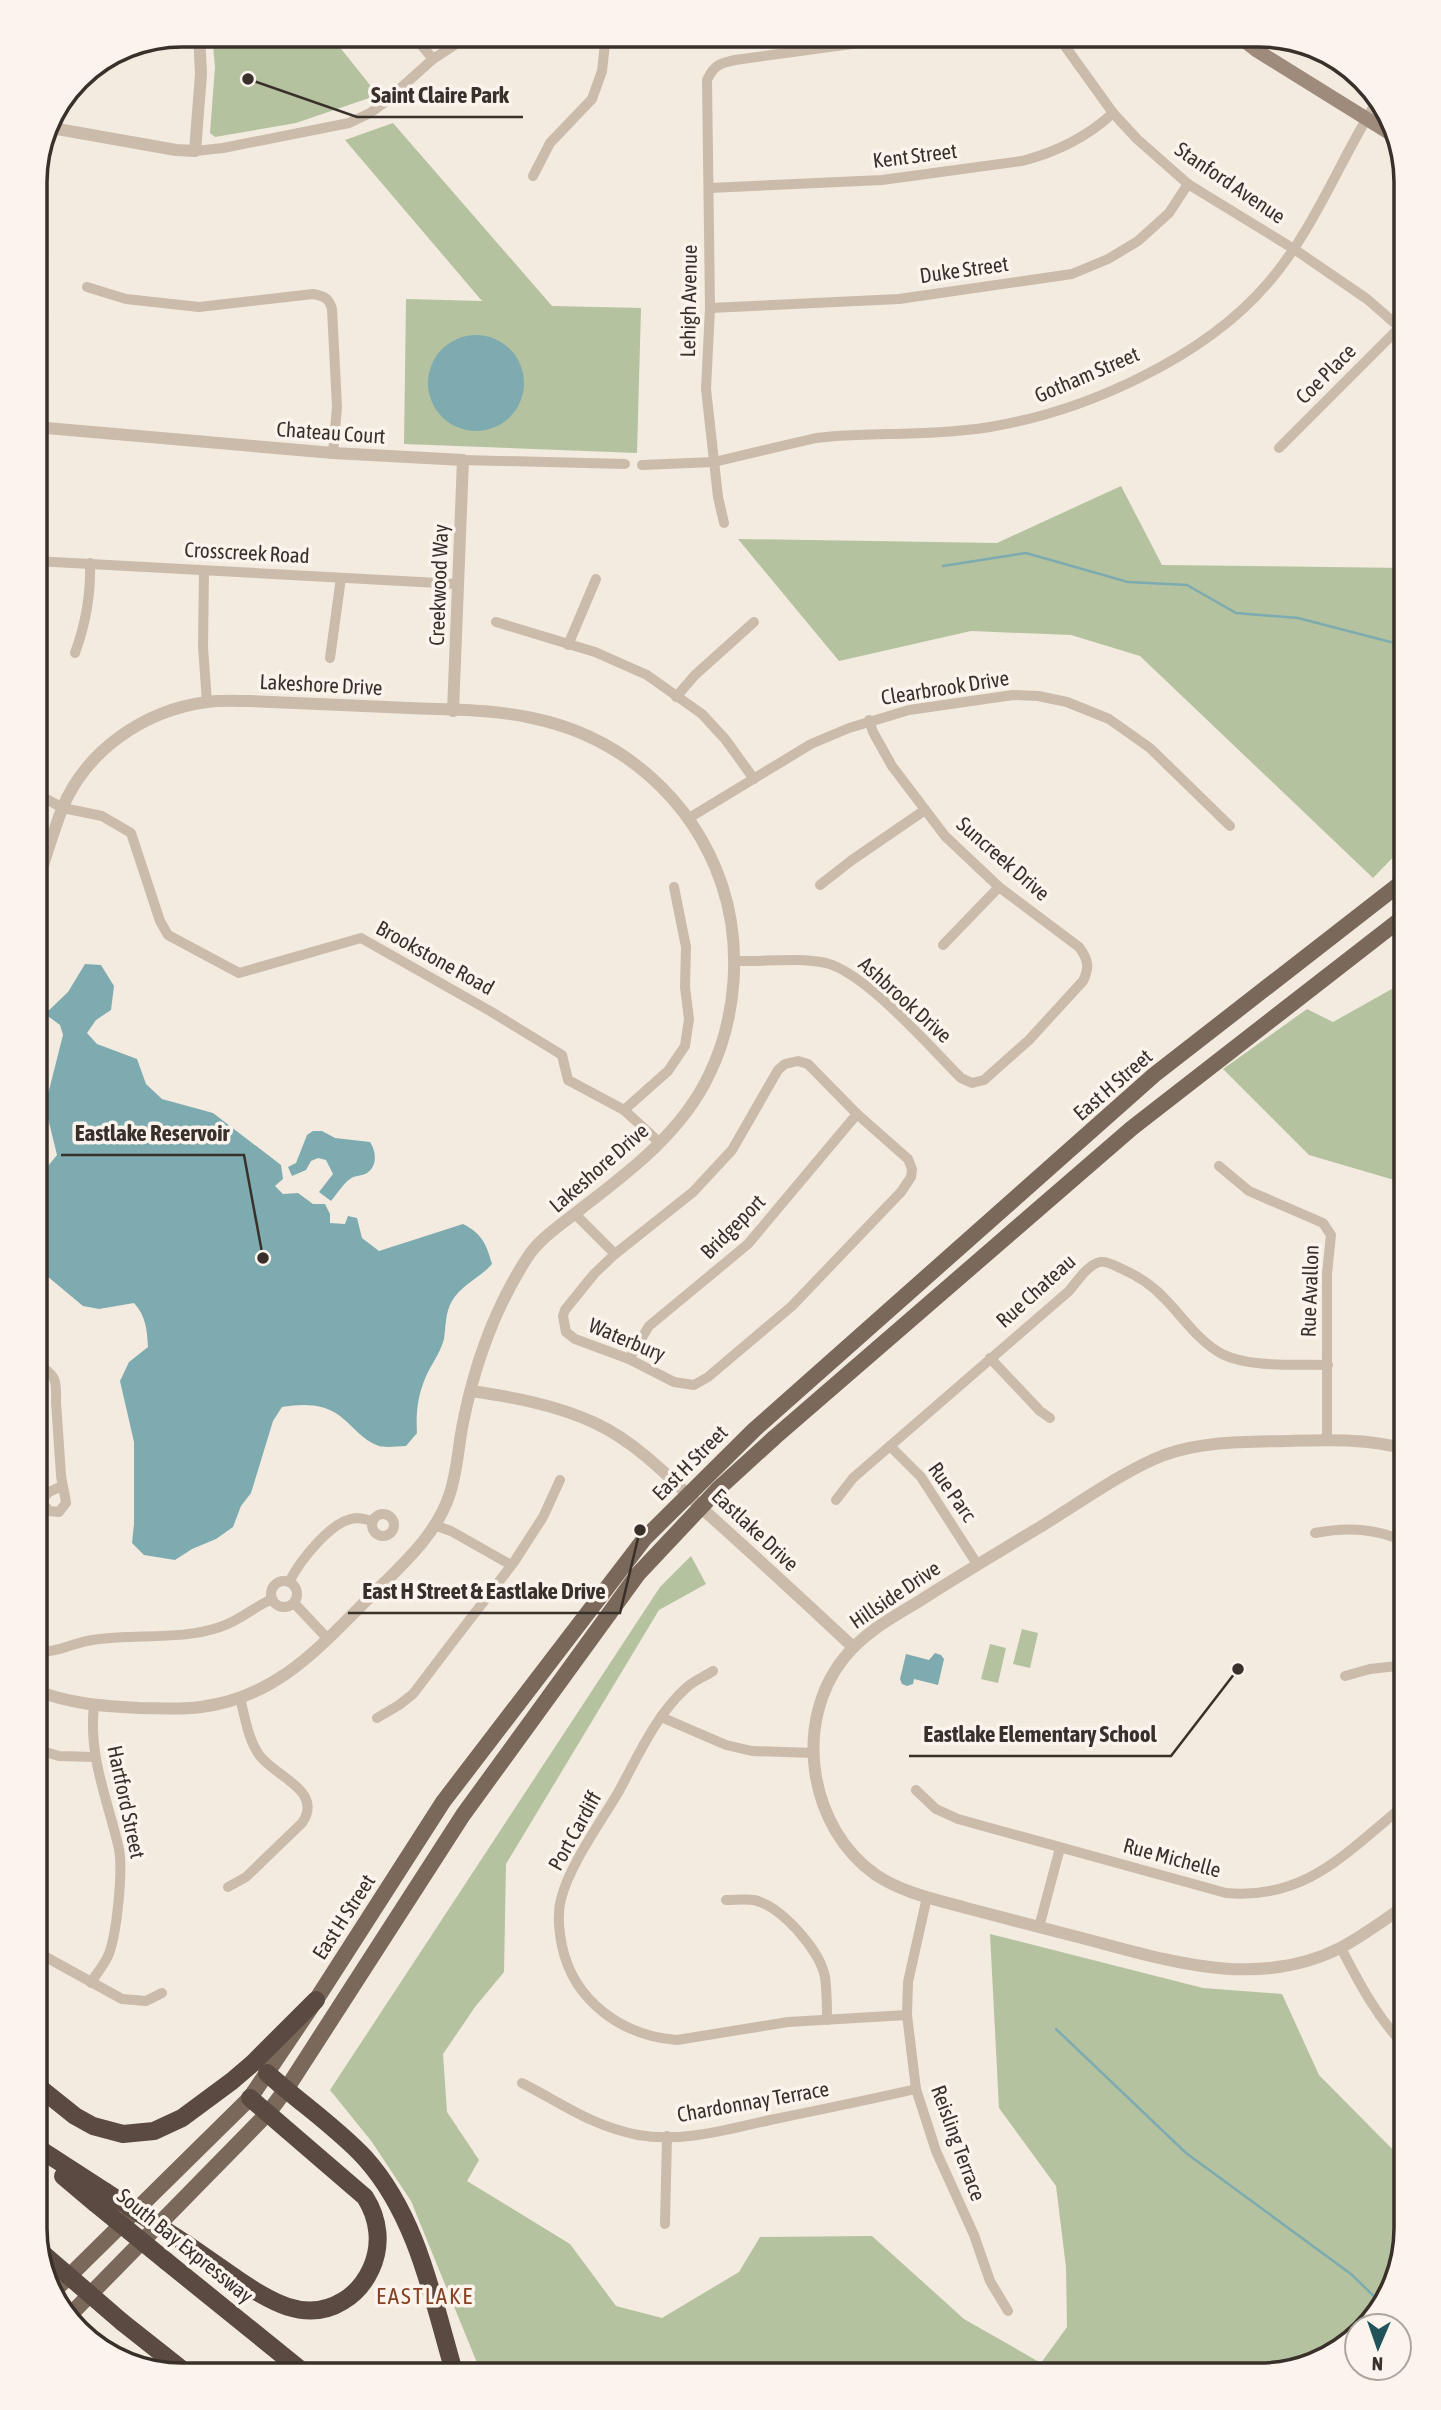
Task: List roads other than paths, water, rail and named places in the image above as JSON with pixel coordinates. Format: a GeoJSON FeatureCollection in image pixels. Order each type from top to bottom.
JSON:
{"type":"FeatureCollection","features":[{"type":"Feature","properties":{"kind":"highway"},"geometry":{"type":"LineString","coordinates":[[47,2094],[75,2116],[93,2126],[123,2134],[154,2131],[182,2118],[232,2081],[316,2000]]}},
{"type":"Feature","properties":{"kind":"highway"},"geometry":{"type":"LineString","coordinates":[[267,2073],[352,2145],[392,2194],[413,2236],[451,2362]]}},
{"type":"Feature","properties":{"kind":"highway"},"geometry":{"type":"LineString","coordinates":[[47,2155],[101,2197],[185,2243],[265,2298],[293,2309],[312,2311],[331,2307],[354,2293],[365,2280],[373,2264],[378,2239],[376,2221],[359,2190],[250,2098]]}},
{"type":"Feature","properties":{"kind":"highway","name":"South Bay Expressway"},"geometry":{"type":"LineString","coordinates":[[47,2160],[101,2197],[166,2260],[291,2362]]}},
{"type":"Feature","properties":{"kind":"highway"},"geometry":{"type":"LineString","coordinates":[[52,2262],[172,2362]]}},
{"type":"Feature","properties":{"kind":"highway"},"geometry":{"type":"LineString","coordinates":[[54,2271],[75,2283]]}},
{"type":"Feature","properties":{"kind":"main road"},"geometry":{"type":"LineString","coordinates":[[1253,48],[1384,129]]}},
{"type":"Feature","properties":{"kind":"main road","name":"East H Street"},"geometry":{"type":"LineString","coordinates":[[60,2285],[250,2098],[443,1802],[645,1538],[754,1430],[1154,1075],[1394,888]]}},
{"type":"Feature","properties":{"kind":"main road","name":"East H Street"},"geometry":{"type":"LineString","coordinates":[[75,2310],[269,2112],[286,2090],[463,1815],[638,1574],[701,1507],[775,1437],[1132,1128],[1394,924]]}},
{"type":"Feature","properties":{"kind":"street"},"geometry":{"type":"LineString","coordinates":[[195,151],[201,74],[200,47]]}},
{"type":"Feature","properties":{"kind":"street"},"geometry":{"type":"LineString","coordinates":[[423,47],[433,59]]}},
{"type":"Feature","properties":{"kind":"street"},"geometry":{"type":"LineString","coordinates":[[57,129],[195,151],[349,123],[384,103],[433,59],[451,47]]}},
{"type":"Feature","properties":{"kind":"street"},"geometry":{"type":"LineString","coordinates":[[533,176],[550,143],[592,99],[603,71],[605,47]]}},
{"type":"Feature","properties":{"kind":"street","name":"Lehigh Avenue"},"geometry":{"type":"LineString","coordinates":[[724,523],[706,389],[710,308],[707,79],[718,64],[826,48]]}},
{"type":"Feature","properties":{"kind":"street","name":"Stanford Avenue"},"geometry":{"type":"LineString","coordinates":[[1066,48],[1112,113],[1188,184],[1294,249],[1371,302],[1394,322]]}},
{"type":"Feature","properties":{"kind":"street","name":"Gotham Street"},"geometry":{"type":"LineString","coordinates":[[642,465],[714,462],[816,438],[963,430],[1035,418],[1069,408],[1139,378],[1202,342],[1225,325],[1268,284],[1294,249],[1372,109]]}},
{"type":"Feature","properties":{"kind":"street","name":"Kent Street"},"geometry":{"type":"LineString","coordinates":[[709,188],[882,180],[1022,161],[1043,156],[1071,144],[1093,130],[1112,113]]}},
{"type":"Feature","properties":{"kind":"street","name":"Duke Street"},"geometry":{"type":"LineString","coordinates":[[710,308],[899,299],[1072,274],[1108,259],[1138,241],[1168,213],[1188,184]]}},
{"type":"Feature","properties":{"kind":"street"},"geometry":{"type":"LineString","coordinates":[[87,287],[126,299],[199,307],[313,294],[330,300],[337,407],[333,453]]}},
{"type":"Feature","properties":{"kind":"street","name":"Coe Place"},"geometry":{"type":"LineString","coordinates":[[1279,448],[1394,339]]}},
{"type":"Feature","properties":{"kind":"street","name":"Chateau Court"},"geometry":{"type":"LineString","coordinates":[[48,428],[333,453],[463,460],[625,464]]}},
{"type":"Feature","properties":{"kind":"street","name":"Creekwood Way"},"geometry":{"type":"LineString","coordinates":[[453,711],[463,460]]}},
{"type":"Feature","properties":{"kind":"street","name":"Crosscreek Road"},"geometry":{"type":"LineString","coordinates":[[48,561],[457,584]]}},
{"type":"Feature","properties":{"kind":"street"},"geometry":{"type":"LineString","coordinates":[[75,653],[83,634],[90,594],[90,563]]}},
{"type":"Feature","properties":{"kind":"street"},"geometry":{"type":"LineString","coordinates":[[204,571],[203,634],[207,702]]}},
{"type":"Feature","properties":{"kind":"street"},"geometry":{"type":"LineString","coordinates":[[330,658],[341,578]]}},
{"type":"Feature","properties":{"kind":"street"},"geometry":{"type":"LineString","coordinates":[[568,645],[596,579]]}},
{"type":"Feature","properties":{"kind":"street"},"geometry":{"type":"LineString","coordinates":[[496,622],[628,665],[647,675],[702,714],[725,739],[754,779]]}},
{"type":"Feature","properties":{"kind":"street"},"geometry":{"type":"LineString","coordinates":[[677,697],[695,675],[754,622]]}},
{"type":"Feature","properties":{"kind":"street","name":"Clearbrook Drive"},"geometry":{"type":"LineString","coordinates":[[689,818],[811,744],[869,720],[909,710],[998,696],[1038,696],[1067,702],[1110,719],[1138,737],[1230,826]]}},
{"type":"Feature","properties":{"kind":"street","name":"Lakeshore Drive"},"geometry":{"type":"LineString","coordinates":[[47,1694],[94,1706],[184,1709],[240,1698],[288,1674],[415,1553],[450,1494],[463,1419],[485,1339],[505,1297],[534,1249],[633,1169],[684,1115],[709,1077],[720,1048],[730,1005],[734,961],[732,927],[724,893],[709,854],[689,818],[649,775],[617,752],[584,734],[533,718],[453,711],[250,701],[207,702],[173,709],[134,726],[105,749],[81,775],[63,808],[48,853]]}},
{"type":"Feature","properties":{"kind":"street","name":"Suncreek Drive"},"geometry":{"type":"LineString","coordinates":[[869,720],[892,766],[963,855],[999,887],[1079,947],[1087,957],[1088,971],[1083,981],[1029,1040],[984,1080],[972,1083],[961,1078]]}},
{"type":"Feature","properties":{"kind":"street","name":"Brookstone Road"},"geometry":{"type":"LineString","coordinates":[[48,800],[63,808],[102,816],[131,833],[160,921],[168,935],[240,973],[361,939],[490,1011],[562,1055],[568,1080],[624,1110],[660,1143]]}},
{"type":"Feature","properties":{"kind":"street"},"geometry":{"type":"LineString","coordinates":[[820,886],[852,860],[925,810]]}},
{"type":"Feature","properties":{"kind":"street"},"geometry":{"type":"LineString","coordinates":[[624,1110],[668,1071],[685,1046],[689,1019],[685,987],[685,947],[674,887]]}},
{"type":"Feature","properties":{"kind":"street"},"geometry":{"type":"LineString","coordinates":[[943,945],[999,887]]}},
{"type":"Feature","properties":{"kind":"street","name":"Ashbrook Drive"},"geometry":{"type":"LineString","coordinates":[[734,961],[811,961],[845,970],[883,1001],[961,1078]]}},
{"type":"Feature","properties":{"kind":"street","name":"Waterbury"},"geometry":{"type":"LineString","coordinates":[[799,1061],[808,1065],[857,1114],[908,1158],[912,1169],[911,1177],[878,1217],[792,1306],[701,1381],[694,1385],[674,1382],[629,1359],[575,1339],[566,1332],[563,1321],[565,1310],[594,1274],[693,1192],[732,1150],[778,1070],[785,1064],[799,1061]]}},
{"type":"Feature","properties":{"kind":"street","name":"Bridgeport"},"geometry":{"type":"LineString","coordinates":[[629,1359],[649,1326],[748,1244],[857,1114]]}},
{"type":"Feature","properties":{"kind":"street","name":"Rue Avallon"},"geometry":{"type":"LineString","coordinates":[[1219,1166],[1249,1191],[1323,1223],[1331,1235],[1327,1274],[1327,1440]]}},
{"type":"Feature","properties":{"kind":"street"},"geometry":{"type":"LineString","coordinates":[[575,1214],[615,1254]]}},
{"type":"Feature","properties":{"kind":"street","name":"Rue Chateau"},"geometry":{"type":"LineString","coordinates":[[836,1500],[853,1478],[1069,1291],[1089,1268],[1100,1262],[1111,1263],[1132,1273],[1163,1296],[1189,1327],[1212,1348],[1225,1355],[1259,1362],[1328,1365]]}},
{"type":"Feature","properties":{"kind":"street"},"geometry":{"type":"LineString","coordinates":[[990,1358],[1040,1411],[1050,1418]]}},
{"type":"Feature","properties":{"kind":"street"},"geometry":{"type":"LineString","coordinates":[[47,1369],[55,1378],[62,1486]]}},
{"type":"Feature","properties":{"kind":"street","name":"Eastlake Drive"},"geometry":{"type":"LineString","coordinates":[[471,1391],[548,1405],[594,1422],[640,1451],[853,1647]]}},
{"type":"Feature","properties":{"kind":"street","name":"Hillside Drive"},"geometry":{"type":"LineString","coordinates":[[1394,1447],[1361,1440],[1235,1442],[1192,1448],[1162,1456],[977,1564],[874,1629],[853,1647],[840,1663],[824,1695],[815,1727],[814,1753],[820,1795],[830,1822],[846,1847],[879,1876],[911,1893],[927,1898],[1192,1966],[1223,1970],[1274,1968],[1308,1960],[1341,1948],[1394,1913]]}},
{"type":"Feature","properties":{"kind":"street","name":"Rue Parc"},"geometry":{"type":"LineString","coordinates":[[890,1446],[921,1477],[977,1564]]}},
{"type":"Feature","properties":{"kind":"street"},"geometry":{"type":"LineString","coordinates":[[377,1718],[412,1694],[511,1566],[543,1517],[560,1480]]}},
{"type":"Feature","properties":{"kind":"street"},"geometry":{"type":"LineString","coordinates":[[289,1582],[296,1569],[330,1530],[344,1521],[356,1518],[373,1521]]}},
{"type":"Feature","properties":{"kind":"street"},"geometry":{"type":"LineString","coordinates":[[434,1525],[451,1531],[511,1566]]}},
{"type":"Feature","properties":{"kind":"street"},"geometry":{"type":"LineString","coordinates":[[1315,1533],[1346,1528],[1394,1537]]}},
{"type":"Feature","properties":{"kind":"street"},"geometry":{"type":"LineString","coordinates":[[272,1599],[274,1586],[289,1582]]}},
{"type":"Feature","properties":{"kind":"street"},"geometry":{"type":"LineString","coordinates":[[289,1582],[297,1592],[293,1603]]}},
{"type":"Feature","properties":{"kind":"street"},"geometry":{"type":"LineString","coordinates":[[272,1599],[281,1607],[293,1603]]}},
{"type":"Feature","properties":{"kind":"street"},"geometry":{"type":"LineString","coordinates":[[47,1651],[61,1650],[90,1640],[172,1636],[210,1630],[237,1619],[272,1599]]}},
{"type":"Feature","properties":{"kind":"street"},"geometry":{"type":"LineString","coordinates":[[293,1603],[327,1638]]}},
{"type":"Feature","properties":{"kind":"street"},"geometry":{"type":"LineString","coordinates":[[1345,1676],[1394,1666]]}},
{"type":"Feature","properties":{"kind":"street","name":"Port Cardiff"},"geometry":{"type":"LineString","coordinates":[[713,1671],[687,1687],[661,1717],[573,1870],[561,1898],[561,1938],[573,1977],[588,1998],[607,2016],[640,2034],[665,2039],[677,2040],[788,2022],[906,2015]]}},
{"type":"Feature","properties":{"kind":"street"},"geometry":{"type":"LineString","coordinates":[[228,1887],[246,1877],[302,1823],[308,1814],[309,1806],[305,1796],[260,1756],[250,1734],[240,1698]]}},
{"type":"Feature","properties":{"kind":"street","name":"Hartford Street"},"geometry":{"type":"LineString","coordinates":[[91,1983],[108,1956],[112,1941],[121,1868],[119,1850],[94,1758],[94,1706]]}},
{"type":"Feature","properties":{"kind":"street"},"geometry":{"type":"LineString","coordinates":[[661,1717],[726,1745],[752,1751],[814,1753]]}},
{"type":"Feature","properties":{"kind":"street"},"geometry":{"type":"LineString","coordinates":[[47,1753],[94,1758]]}},
{"type":"Feature","properties":{"kind":"street","name":"Rue Michelle"},"geometry":{"type":"LineString","coordinates":[[916,1790],[936,1809],[958,1819],[1226,1893],[1262,1893],[1315,1877],[1394,1814]]}},
{"type":"Feature","properties":{"kind":"street"},"geometry":{"type":"LineString","coordinates":[[1039,1927],[1060,1847]]}},
{"type":"Feature","properties":{"kind":"street","name":"Reisling Terrace"},"geometry":{"type":"LineString","coordinates":[[927,1898],[909,1974],[906,2015],[916,2090],[936,2151],[974,2235],[990,2281],[1008,2311]]}},
{"type":"Feature","properties":{"kind":"street"},"geometry":{"type":"LineString","coordinates":[[726,1900],[755,1900],[781,1915],[806,1938],[821,1963],[825,1976],[827,2020]]}},
{"type":"Feature","properties":{"kind":"street"},"geometry":{"type":"LineString","coordinates":[[1341,1948],[1372,2004],[1394,2035]]}},
{"type":"Feature","properties":{"kind":"street"},"geometry":{"type":"LineString","coordinates":[[47,1958],[122,1999],[146,2001],[162,1993]]}},
{"type":"Feature","properties":{"kind":"street","name":"Chardonnay Terrace"},"geometry":{"type":"LineString","coordinates":[[522,2083],[596,2123],[640,2135],[667,2136],[707,2133],[916,2090]]}},
{"type":"Feature","properties":{"kind":"street"},"geometry":{"type":"LineString","coordinates":[[665,2224],[667,2136]]}},
{"type":"Feature","properties":{"kind":"water"},"geometry":{"type":"Polygon","coordinates":[[[476,335],[494,339],[510,349],[520,365],[524,383],[520,401],[510,417],[494,427],[476,431],[458,427],[442,417],[432,401],[428,383],[432,365],[442,349],[458,339],[476,335]]]}},
{"type":"Feature","properties":{"kind":"water"},"geometry":{"type":"Polygon","coordinates":[[[85,964],[101,965],[114,986],[111,1010],[96,1020],[87,1033],[97,1044],[137,1059],[146,1084],[162,1099],[213,1113],[281,1165],[283,1179],[275,1186],[283,1194],[298,1193],[313,1204],[325,1204],[330,1214],[330,1223],[345,1224],[348,1216],[357,1218],[362,1238],[379,1251],[463,1224],[482,1240],[492,1264],[460,1290],[450,1306],[442,1345],[419,1396],[417,1433],[406,1446],[379,1446],[363,1437],[340,1416],[326,1409],[305,1405],[282,1407],[273,1421],[251,1493],[241,1506],[233,1527],[175,1560],[144,1555],[132,1543],[134,1442],[120,1381],[129,1362],[148,1347],[141,1313],[134,1303],[99,1309],[83,1306],[47,1276],[48,1167],[57,1155],[48,1116],[48,1096],[63,1035],[60,1025],[48,1016],[48,1012],[68,992],[85,964]]]}},
{"type":"Feature","properties":{"kind":"water"},"geometry":{"type":"Polygon","coordinates":[[[313,1131],[322,1131],[335,1138],[370,1142],[374,1150],[375,1158],[371,1170],[350,1179],[331,1201],[319,1192],[333,1174],[326,1160],[318,1158],[311,1161],[306,1170],[292,1176],[288,1167],[296,1163],[307,1135],[313,1131]]]}},
{"type":"Feature","properties":{"kind":"water"},"geometry":{"type":"Polygon","coordinates":[[[935,1653],[944,1659],[938,1685],[914,1679],[913,1684],[902,1684],[900,1679],[906,1654],[929,1660],[935,1653]]]}},
{"type":"Feature","properties":{"kind":"waterway"},"geometry":{"type":"LineString","coordinates":[[943,566],[1026,553],[1128,582],[1187,585],[1236,613],[1298,618],[1394,643]]}},
{"type":"Feature","properties":{"kind":"waterway"},"geometry":{"type":"LineString","coordinates":[[1056,2029],[1186,2153],[1351,2274],[1375,2297]]}},
{"type":"Feature","properties":{"kind":"place","name":"Saint Claire Park"},"geometry":{"type":"Point","coordinates":[248,79]}},
{"type":"Feature","properties":{"kind":"place","name":"Eastlake Reservoir"},"geometry":{"type":"Point","coordinates":[263,1258]}},
{"type":"Feature","properties":{"kind":"place","name":"East H Street & Eastlake Drive"},"geometry":{"type":"Point","coordinates":[640,1530]}},
{"type":"Feature","properties":{"kind":"place","name":"Eastlake Elementary School"},"geometry":{"type":"Point","coordinates":[1238,1669]}},
{"type":"Feature","properties":{"kind":"district","name":"EASTLAKE"},"geometry":{"type":"Point","coordinates":[425,2296]}}]}
